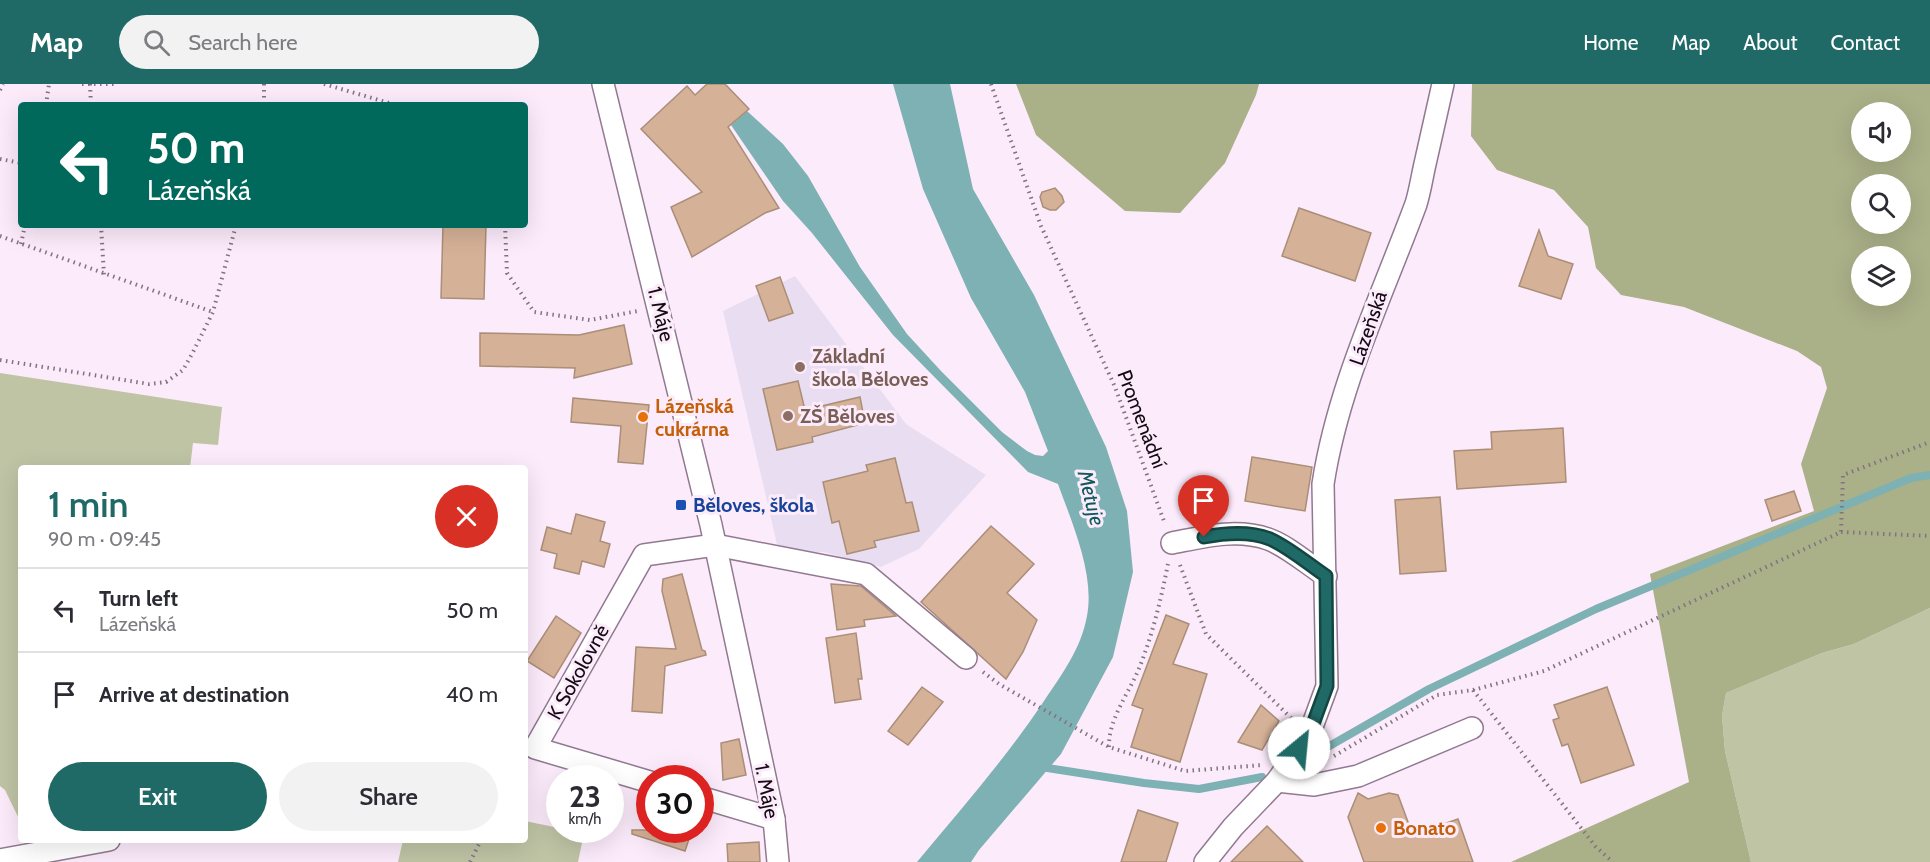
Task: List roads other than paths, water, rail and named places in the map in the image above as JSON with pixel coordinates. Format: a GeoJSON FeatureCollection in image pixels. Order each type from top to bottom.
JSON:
{"type":"FeatureCollection","features":[{"type":"Feature","properties":{"kind":"street","name":"1. Máje"},"geometry":{"type":"LineString","coordinates":[[603,84],[715,545],[774,819],[778,862]]}},
{"type":"Feature","properties":{"kind":"street","name":"Lázeňská"},"geometry":{"type":"LineString","coordinates":[[1205,862],[1233,827],[1277,781],[1309,735],[1327,686],[1323,484],[1333,434],[1386,277],[1416,201],[1443,84]]}},
{"type":"Feature","properties":{"kind":"street"},"geometry":{"type":"LineString","coordinates":[[1172,543],[1221,534],[1249,534],[1270,539],[1326,576]]}},
{"type":"Feature","properties":{"kind":"street"},"geometry":{"type":"LineString","coordinates":[[715,545],[866,574],[966,658]]}},
{"type":"Feature","properties":{"kind":"street","name":"K Sokolovně"},"geometry":{"type":"LineString","coordinates":[[636,778],[535,748],[644,555],[715,545]]}},
{"type":"Feature","properties":{"kind":"street"},"geometry":{"type":"LineString","coordinates":[[1277,781],[1314,785],[1358,777],[1472,728]]}},
{"type":"Feature","properties":{"kind":"street"},"geometry":{"type":"LineString","coordinates":[[714,801],[774,819]]}},
{"type":"Feature","properties":{"kind":"street"},"geometry":{"type":"LineString","coordinates":[[0,860],[93,843]]}},
{"type":"Feature","properties":{"kind":"water","name":"Metuje"},"geometry":{"type":"Polygon","coordinates":[[[893,84],[950,84],[973,189],[1034,295],[1106,447],[1127,511],[1133,572],[1113,657],[1061,754],[971,862],[917,862],[1014,743],[1076,650],[1084,628],[1089,600],[1081,549],[1058,484],[1028,472],[893,335],[812,233],[783,201],[731,125],[747,111],[783,144],[808,176],[860,267],[907,334],[1002,432],[1027,451],[1043,456],[1048,451],[1025,392],[971,298],[923,189],[893,84]]]}},
{"type":"Feature","properties":{"kind":"waterway"},"geometry":{"type":"LineString","coordinates":[[1312,756],[1429,689],[1596,609],[1911,478],[1930,475]]}},
{"type":"Feature","properties":{"kind":"waterway"},"geometry":{"type":"LineString","coordinates":[[1041,767],[1199,789],[1262,777]]}},
{"type":"Feature","properties":{"kind":"place","name":"Základní škola Běloves"},"geometry":{"type":"Point","coordinates":[800,367]}},
{"type":"Feature","properties":{"kind":"place","name":"ZŠ Běloves"},"geometry":{"type":"Point","coordinates":[788,416]}},
{"type":"Feature","properties":{"kind":"place","name":"Lázeňská cukrárna"},"geometry":{"type":"Point","coordinates":[643,417]}},
{"type":"Feature","properties":{"kind":"place","name":"Běloves, škola"},"geometry":{"type":"Point","coordinates":[681,505]}},
{"type":"Feature","properties":{"kind":"place","name":"Bonato"},"geometry":{"type":"Point","coordinates":[1381,828]}}]}
